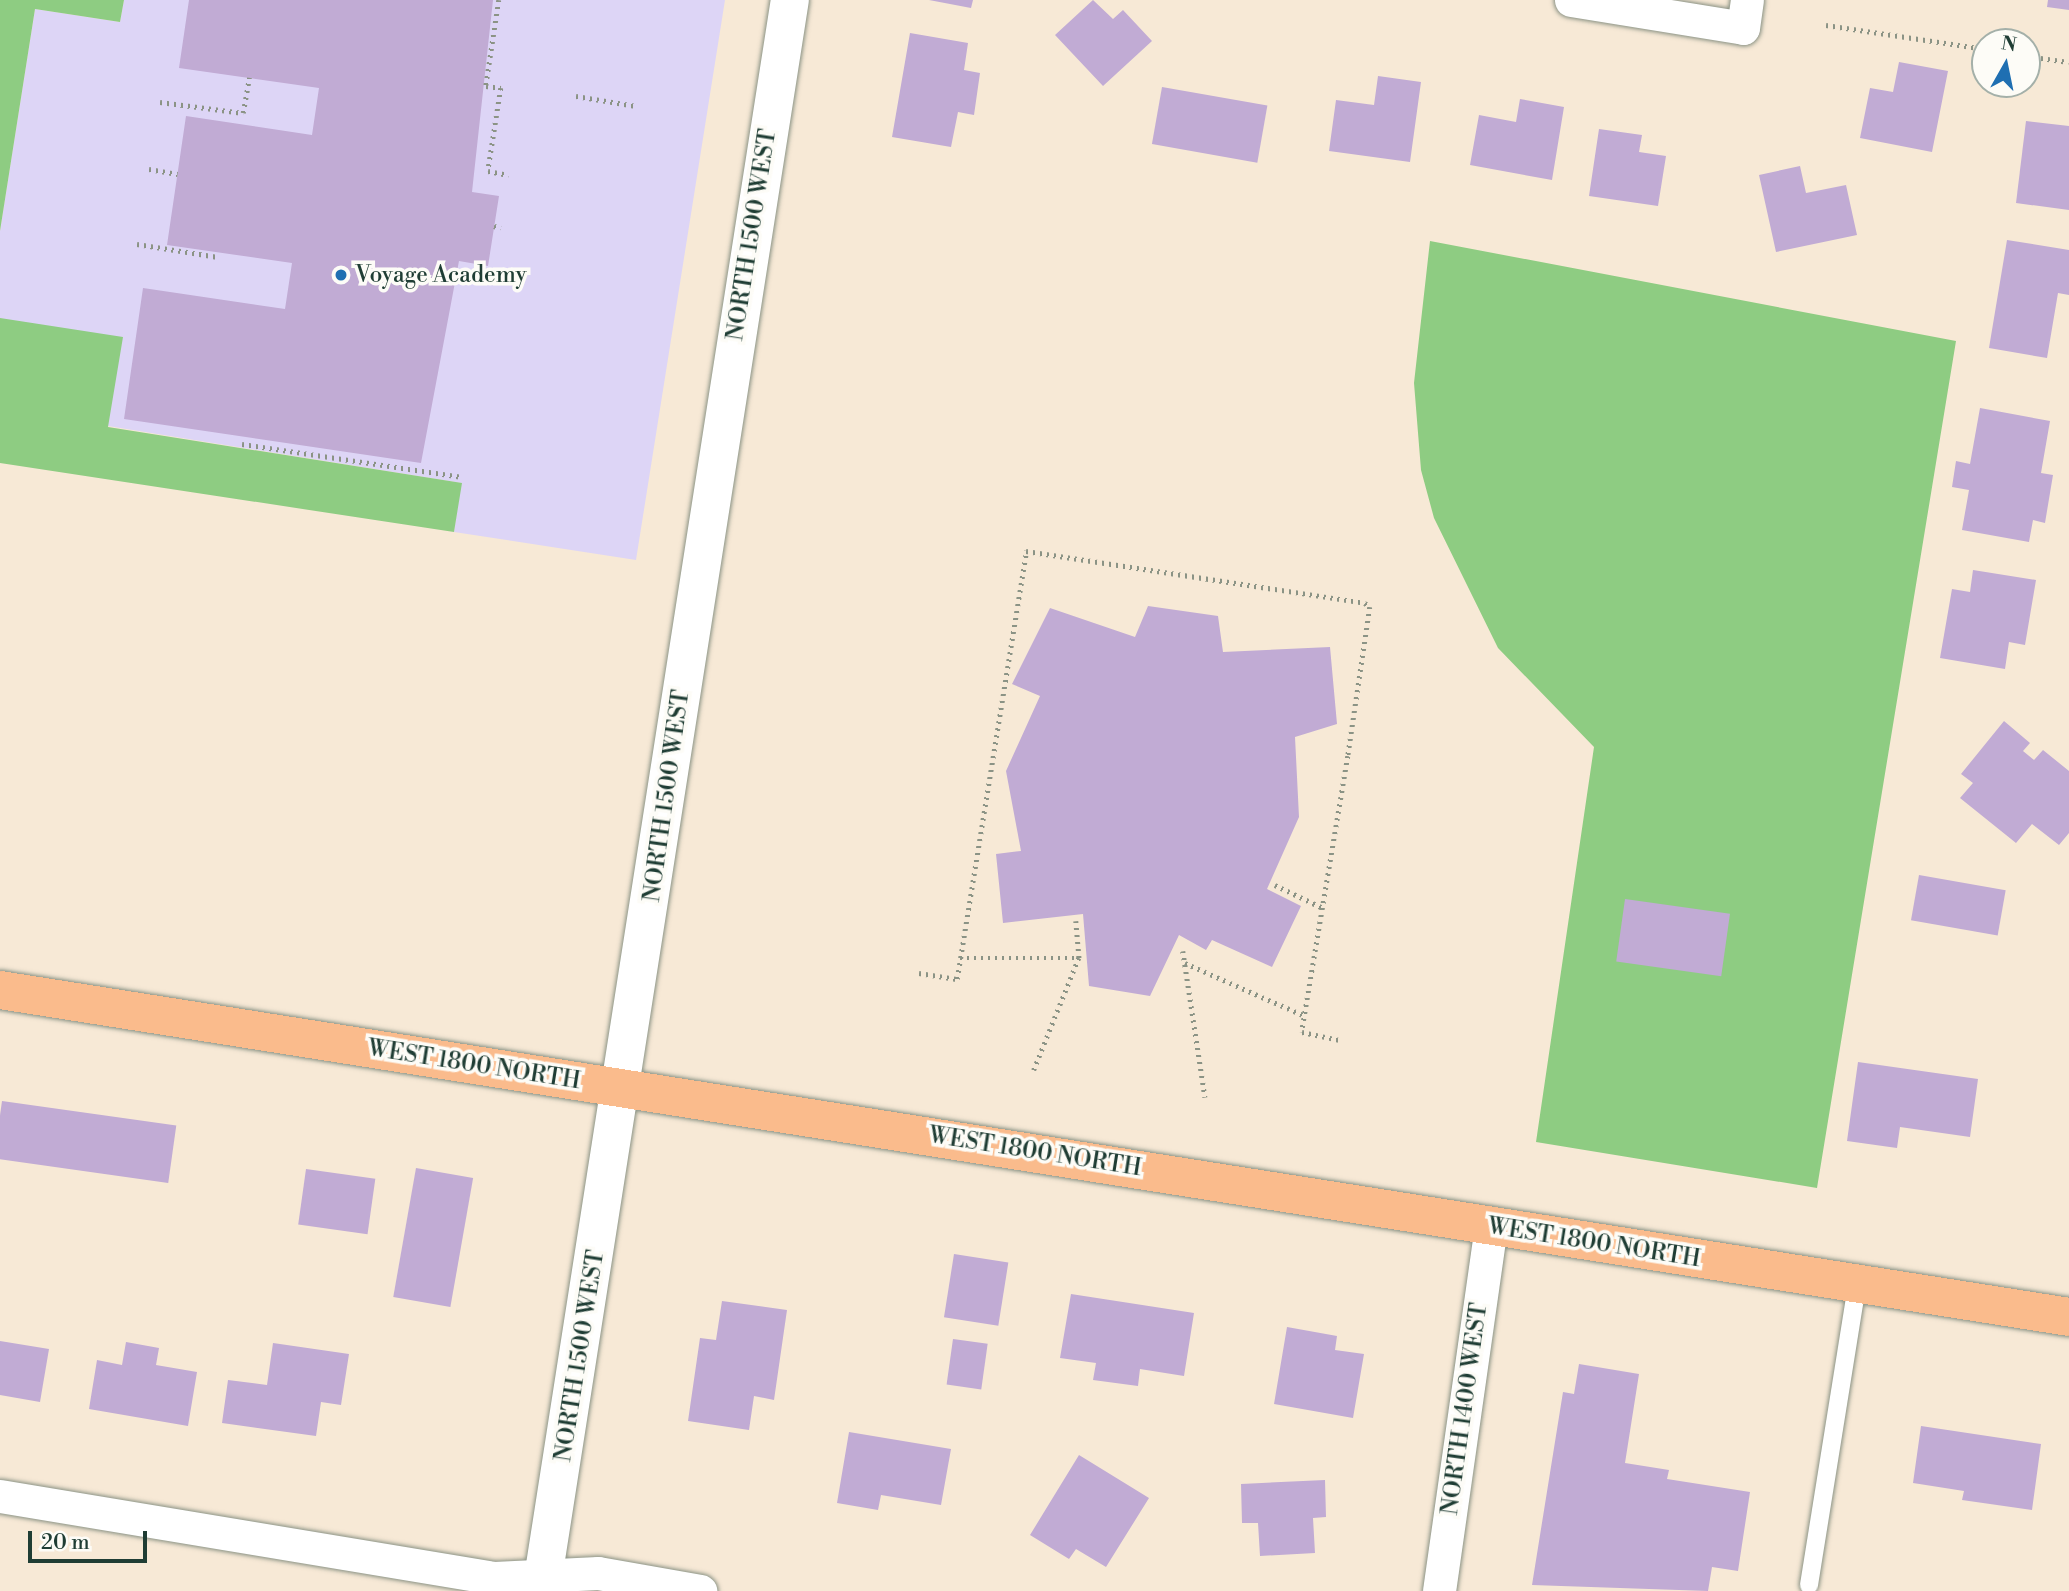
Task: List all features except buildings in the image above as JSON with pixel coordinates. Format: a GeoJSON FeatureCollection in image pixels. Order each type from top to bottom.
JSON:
{"type":"FeatureCollection","features":[{"type":"Feature","properties":{"kind":"main road","name":"WEST 1800 NORTH"},"geometry":{"type":"LineString","coordinates":[[0,990],[2069,1317]]}},
{"type":"Feature","properties":{"kind":"street","name":"NORTH 1500 WEST"},"geometry":{"type":"LineString","coordinates":[[542,1583],[624,1088],[790,0]]}},
{"type":"Feature","properties":{"kind":"street"},"geometry":{"type":"LineString","coordinates":[[1571,0],[1745,14]]}},
{"type":"Feature","properties":{"kind":"street","name":"NORTH 1400 WEST"},"geometry":{"type":"LineString","coordinates":[[1438,1591],[1490,1226]]}},
{"type":"Feature","properties":{"kind":"street"},"geometry":{"type":"LineString","coordinates":[[0,1496],[494,1578],[542,1583],[598,1573],[701,1591]]}},
{"type":"Feature","properties":{"kind":"lane"},"geometry":{"type":"LineString","coordinates":[[1809,1585],[1857,1284]]}},
{"type":"Feature","properties":{"kind":"path"},"geometry":{"type":"LineString","coordinates":[[499,0],[486,86],[501,88],[488,171],[509,174]]}},
{"type":"Feature","properties":{"kind":"path"},"geometry":{"type":"LineString","coordinates":[[1826,25],[1971,47]]}},
{"type":"Feature","properties":{"kind":"path"},"geometry":{"type":"LineString","coordinates":[[2041,58],[2069,62]]}},
{"type":"Feature","properties":{"kind":"path"},"geometry":{"type":"LineString","coordinates":[[160,102],[243,113],[249,78]]}},
{"type":"Feature","properties":{"kind":"path"},"geometry":{"type":"LineString","coordinates":[[576,96],[636,106]]}},
{"type":"Feature","properties":{"kind":"path"},"geometry":{"type":"LineString","coordinates":[[149,169],[178,174]]}},
{"type":"Feature","properties":{"kind":"path"},"geometry":{"type":"LineString","coordinates":[[494,226],[501,228]]}},
{"type":"Feature","properties":{"kind":"path"},"geometry":{"type":"LineString","coordinates":[[137,244],[218,257]]}},
{"type":"Feature","properties":{"kind":"path"},"geometry":{"type":"LineString","coordinates":[[242,444],[463,477]]}},
{"type":"Feature","properties":{"kind":"path"},"geometry":{"type":"LineString","coordinates":[[919,973],[957,979],[1026,551],[1370,607],[1303,1032],[1340,1040]]}},
{"type":"Feature","properties":{"kind":"path"},"geometry":{"type":"LineString","coordinates":[[1275,885],[1323,908]]}},
{"type":"Feature","properties":{"kind":"path"},"geometry":{"type":"LineString","coordinates":[[1034,1070],[1079,958],[1076,921]]}},
{"type":"Feature","properties":{"kind":"path"},"geometry":{"type":"LineString","coordinates":[[1183,951],[1205,1097]]}},
{"type":"Feature","properties":{"kind":"path"},"geometry":{"type":"LineString","coordinates":[[960,958],[1079,958]]}},
{"type":"Feature","properties":{"kind":"path"},"geometry":{"type":"LineString","coordinates":[[1184,963],[1305,1016]]}},
{"type":"Feature","properties":{"kind":"shaded area","name":"Voyage Academy"},"geometry":{"type":"Polygon","coordinates":[[[124,0],[725,0],[636,560],[454,532],[461,483],[108,426],[0,318],[0,231],[35,9],[120,22],[124,0]]]}},
{"type":"Feature","properties":{"kind":"green space"},"geometry":{"type":"Polygon","coordinates":[[[0,0],[124,0],[120,22],[35,9],[0,231],[0,0]]]}},
{"type":"Feature","properties":{"kind":"green space"},"geometry":{"type":"Polygon","coordinates":[[[1430,241],[1956,341],[1817,1188],[1536,1142],[1594,747],[1498,648],[1434,518],[1421,470],[1414,383],[1430,241]]]}},
{"type":"Feature","properties":{"kind":"green space"},"geometry":{"type":"Polygon","coordinates":[[[0,318],[123,337],[108,427],[462,483],[454,532],[0,463],[0,318]]]}},
{"type":"Feature","properties":{"kind":"place","name":"Voyage Academy"},"geometry":{"type":"Point","coordinates":[341,275]}}]}
